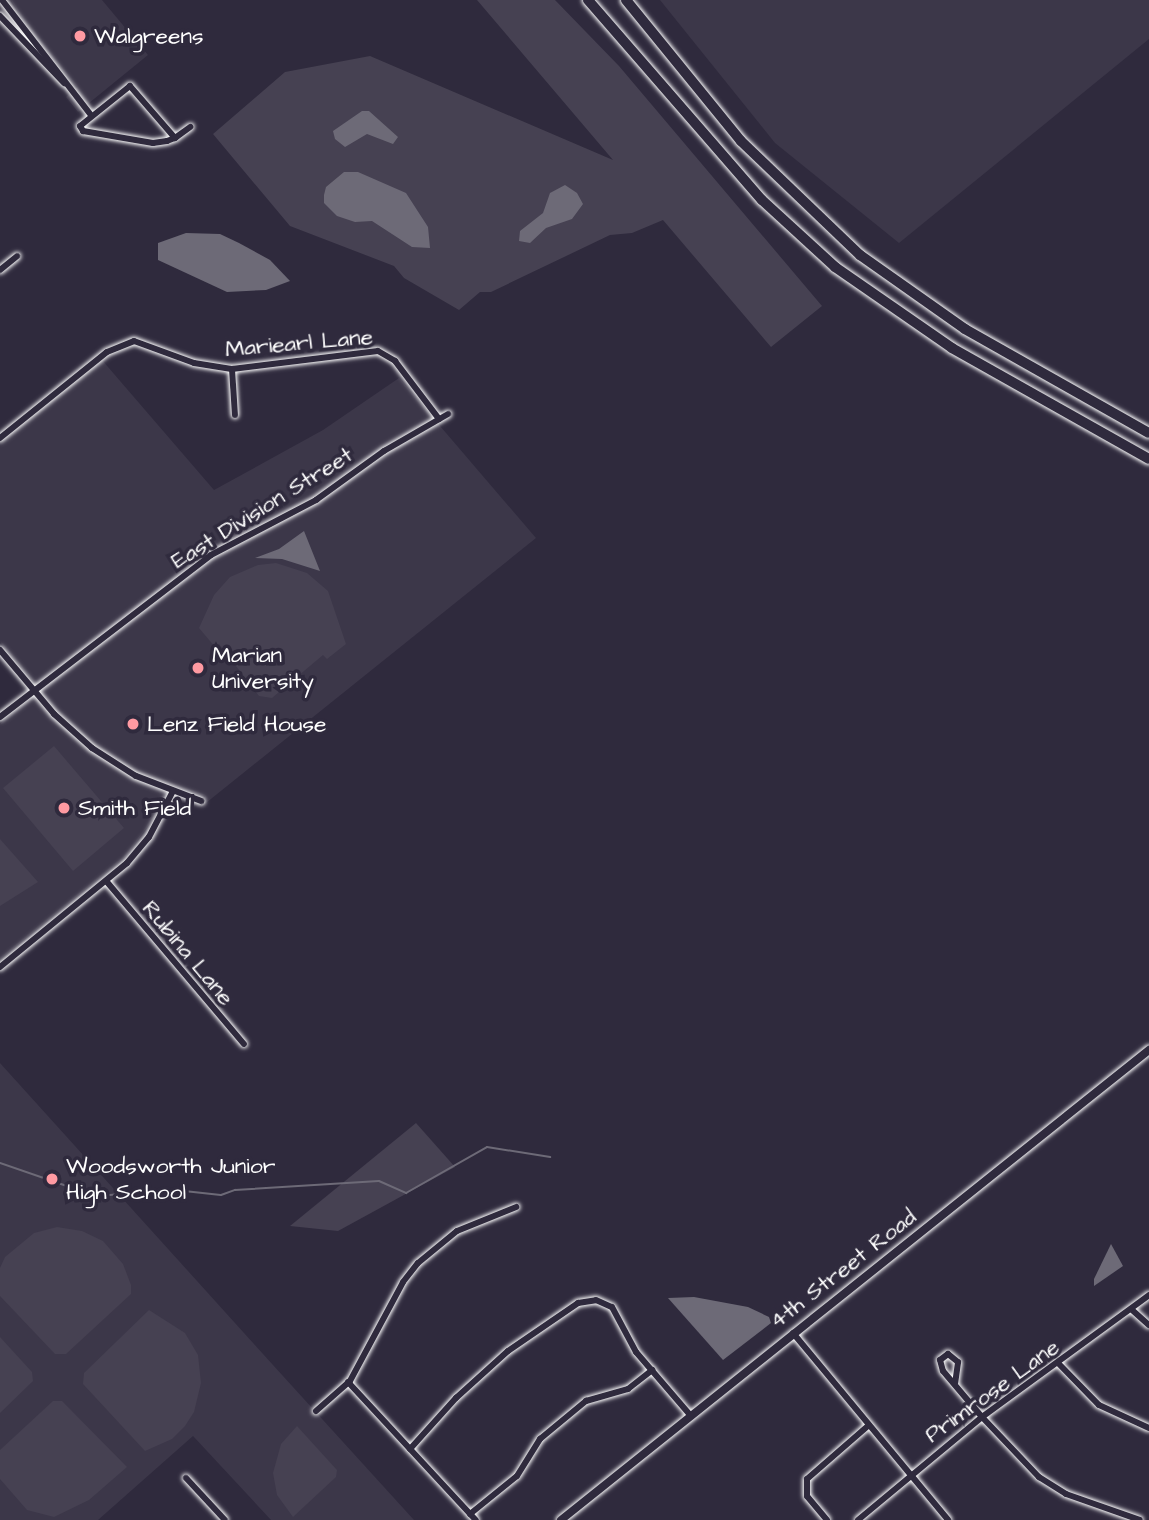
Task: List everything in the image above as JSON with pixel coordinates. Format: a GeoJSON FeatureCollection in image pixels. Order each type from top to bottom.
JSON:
{"type":"FeatureCollection","features":[{"type":"Feature","properties":{"kind":"highway"},"geometry":{"type":"LineString","coordinates":[[587,0],[715,150],[762,200],[835,267],[908,320],[1149,459]]}},
{"type":"Feature","properties":{"kind":"highway"},"geometry":{"type":"LineString","coordinates":[[629,5],[741,141],[783,186],[860,255],[929,306],[1149,433]]}},
{"type":"Feature","properties":{"kind":"street"},"geometry":{"type":"LineString","coordinates":[[2,0],[90,114]]}},
{"type":"Feature","properties":{"kind":"street"},"geometry":{"type":"LineString","coordinates":[[0,16],[66,84]]}},
{"type":"Feature","properties":{"kind":"street"},"geometry":{"type":"LineString","coordinates":[[175,138],[130,86],[90,114],[80,126],[83,131],[153,143],[175,138],[190,127]]}},
{"type":"Feature","properties":{"kind":"street"},"geometry":{"type":"LineString","coordinates":[[0,270],[17,256]]}},
{"type":"Feature","properties":{"kind":"street","name":"Mariearl Lane"},"geometry":{"type":"LineString","coordinates":[[0,438],[110,350],[127,341],[145,343],[194,363],[232,369],[378,351],[395,361],[439,419]]}},
{"type":"Feature","properties":{"kind":"street"},"geometry":{"type":"LineString","coordinates":[[232,369],[235,415]]}},
{"type":"Feature","properties":{"kind":"street","name":"East Division Street"},"geometry":{"type":"LineString","coordinates":[[0,717],[211,555],[316,500],[384,450],[448,414]]}},
{"type":"Feature","properties":{"kind":"street"},"geometry":{"type":"LineString","coordinates":[[0,650],[33,690],[92,748],[136,776],[201,801]]}},
{"type":"Feature","properties":{"kind":"street"},"geometry":{"type":"LineString","coordinates":[[0,967],[107,882],[149,837],[173,791]]}},
{"type":"Feature","properties":{"kind":"street","name":"Rubina Lane"},"geometry":{"type":"LineString","coordinates":[[107,882],[244,1044]]}},
{"type":"Feature","properties":{"kind":"street","name":"4th Street Road"},"geometry":{"type":"LineString","coordinates":[[561,1520],[1149,1050]]}},
{"type":"Feature","properties":{"kind":"street"},"geometry":{"type":"LineString","coordinates":[[316,1411],[348,1382],[402,1282],[418,1263],[457,1231],[516,1207]]}},
{"type":"Feature","properties":{"kind":"street","name":"Primrose Lane"},"geometry":{"type":"LineString","coordinates":[[858,1520],[982,1417],[1059,1364],[1149,1295]]}},
{"type":"Feature","properties":{"kind":"street"},"geometry":{"type":"LineString","coordinates":[[410,1449],[492,1363],[578,1303],[603,1301],[612,1307],[652,1370],[691,1416]]}},
{"type":"Feature","properties":{"kind":"street"},"geometry":{"type":"LineString","coordinates":[[1131,1309],[1149,1325]]}},
{"type":"Feature","properties":{"kind":"street"},"geometry":{"type":"LineString","coordinates":[[793,1333],[948,1520]]}},
{"type":"Feature","properties":{"kind":"street"},"geometry":{"type":"LineString","coordinates":[[1059,1364],[1099,1405],[1149,1428]]}},
{"type":"Feature","properties":{"kind":"street"},"geometry":{"type":"LineString","coordinates":[[470,1514],[517,1476],[540,1439],[586,1401],[628,1389],[652,1370]]}},
{"type":"Feature","properties":{"kind":"street"},"geometry":{"type":"LineString","coordinates":[[348,1382],[476,1520]]}},
{"type":"Feature","properties":{"kind":"street"},"geometry":{"type":"LineString","coordinates":[[955,1384],[982,1417],[1049,1486],[1140,1520]]}},
{"type":"Feature","properties":{"kind":"street"},"geometry":{"type":"LineString","coordinates":[[827,1520],[807,1496],[807,1479],[868,1426]]}},
{"type":"Feature","properties":{"kind":"street"},"geometry":{"type":"LineString","coordinates":[[186,1478],[225,1520]]}},
{"type":"Feature","properties":{"kind":"shaded area"},"geometry":{"type":"Polygon","coordinates":[[[11,0],[102,0],[148,55],[78,112],[66,97],[77,87],[33,35],[11,0]]]}},
{"type":"Feature","properties":{"kind":"shaded area"},"geometry":{"type":"Polygon","coordinates":[[[477,0],[555,0],[619,66],[822,306],[771,347],[663,220],[632,233],[610,235],[491,292],[480,292],[459,310],[404,278],[394,266],[290,226],[213,134],[285,72],[370,56],[613,160],[477,0]]]}},
{"type":"Feature","properties":{"kind":"shaded area"},"geometry":{"type":"Polygon","coordinates":[[[660,0],[1149,0],[1149,39],[899,243],[775,143],[660,0]]]}},
{"type":"Feature","properties":{"kind":"shaded area"},"geometry":{"type":"Polygon","coordinates":[[[362,111],[369,111],[398,137],[393,144],[367,134],[345,147],[335,139],[333,131],[362,111]]]}},
{"type":"Feature","properties":{"kind":"shaded area"},"geometry":{"type":"Polygon","coordinates":[[[344,172],[358,172],[406,193],[428,227],[430,248],[412,247],[372,221],[355,222],[337,216],[324,203],[324,195],[326,187],[344,172]]]}},
{"type":"Feature","properties":{"kind":"shaded area"},"geometry":{"type":"Polygon","coordinates":[[[565,185],[577,193],[583,204],[572,219],[546,228],[530,243],[519,241],[520,231],[543,213],[550,193],[565,185]]]}},
{"type":"Feature","properties":{"kind":"shaded area"},"geometry":{"type":"Polygon","coordinates":[[[186,233],[220,234],[270,260],[290,281],[266,290],[227,292],[158,260],[158,243],[186,233]]]}},
{"type":"Feature","properties":{"kind":"shaded area","name":"Marian University"},"geometry":{"type":"Polygon","coordinates":[[[102,360],[214,490],[323,430],[399,378],[536,538],[201,807],[205,796],[169,784],[155,816],[126,856],[0,959],[0,724],[41,690],[0,642],[0,441],[102,360]]]}},
{"type":"Feature","properties":{"kind":"shaded area"},"geometry":{"type":"Polygon","coordinates":[[[304,531],[320,571],[282,559],[255,558],[279,549],[304,531]]]}},
{"type":"Feature","properties":{"kind":"shaded area"},"geometry":{"type":"Polygon","coordinates":[[[276,563],[307,573],[328,591],[346,644],[327,659],[323,655],[272,698],[259,696],[219,644],[215,647],[199,628],[214,595],[230,577],[258,565],[276,563]]]}},
{"type":"Feature","properties":{"kind":"shaded area","name":"Smith Field"},"geometry":{"type":"Polygon","coordinates":[[[54,746],[124,828],[73,871],[3,788],[54,746]]]}},
{"type":"Feature","properties":{"kind":"shaded area"},"geometry":{"type":"Polygon","coordinates":[[[0,839],[38,882],[0,906],[0,839]]]}},
{"type":"Feature","properties":{"kind":"shaded area","name":"Woodsworth Junior High School"},"geometry":{"type":"Polygon","coordinates":[[[0,1063],[414,1520],[271,1520],[193,1436],[98,1520],[0,1520],[0,1063]]]}},
{"type":"Feature","properties":{"kind":"shaded area"},"geometry":{"type":"Polygon","coordinates":[[[416,1123],[455,1167],[338,1231],[290,1226],[416,1123]]]}},
{"type":"Feature","properties":{"kind":"shaded area"},"geometry":{"type":"Polygon","coordinates":[[[57,1227],[82,1231],[103,1241],[123,1264],[131,1285],[131,1294],[66,1354],[55,1354],[0,1296],[0,1268],[5,1257],[34,1233],[57,1227]]]}},
{"type":"Feature","properties":{"kind":"shaded area"},"geometry":{"type":"Polygon","coordinates":[[[1111,1244],[1123,1266],[1094,1286],[1094,1279],[1111,1244]]]}},
{"type":"Feature","properties":{"kind":"shaded area"},"geometry":{"type":"Polygon","coordinates":[[[694,1297],[748,1307],[769,1317],[771,1323],[723,1360],[668,1298],[694,1297]]]}},
{"type":"Feature","properties":{"kind":"shaded area"},"geometry":{"type":"Polygon","coordinates":[[[149,1310],[185,1333],[198,1355],[201,1383],[194,1412],[185,1426],[172,1439],[145,1451],[83,1384],[84,1373],[149,1310]]]}},
{"type":"Feature","properties":{"kind":"shaded area"},"geometry":{"type":"Polygon","coordinates":[[[0,1337],[32,1372],[33,1381],[0,1413],[0,1337]]]}},
{"type":"Feature","properties":{"kind":"shaded area"},"geometry":{"type":"Polygon","coordinates":[[[53,1401],[62,1401],[127,1467],[89,1500],[54,1517],[27,1510],[0,1479],[0,1450],[53,1401]]]}},
{"type":"Feature","properties":{"kind":"shaded area"},"geometry":{"type":"Polygon","coordinates":[[[297,1426],[337,1470],[336,1477],[293,1517],[277,1495],[273,1473],[281,1444],[297,1426]]]}},
{"type":"Feature","properties":{"kind":"waterway"},"geometry":{"type":"LineString","coordinates":[[0,1163],[96,1196],[175,1190],[221,1195],[235,1190],[379,1181],[406,1193],[487,1147],[550,1157]]}},
{"type":"Feature","properties":{"kind":"place","name":"Walgreens"},"geometry":{"type":"Point","coordinates":[80,36]}},
{"type":"Feature","properties":{"kind":"place","name":"Marian University"},"geometry":{"type":"Point","coordinates":[198,668]}},
{"type":"Feature","properties":{"kind":"place","name":"Lenz Field House"},"geometry":{"type":"Point","coordinates":[133,724]}},
{"type":"Feature","properties":{"kind":"place","name":"Smith Field"},"geometry":{"type":"Point","coordinates":[64,808]}},
{"type":"Feature","properties":{"kind":"place","name":"Woodsworth Junior High School"},"geometry":{"type":"Point","coordinates":[52,1179]}}]}
